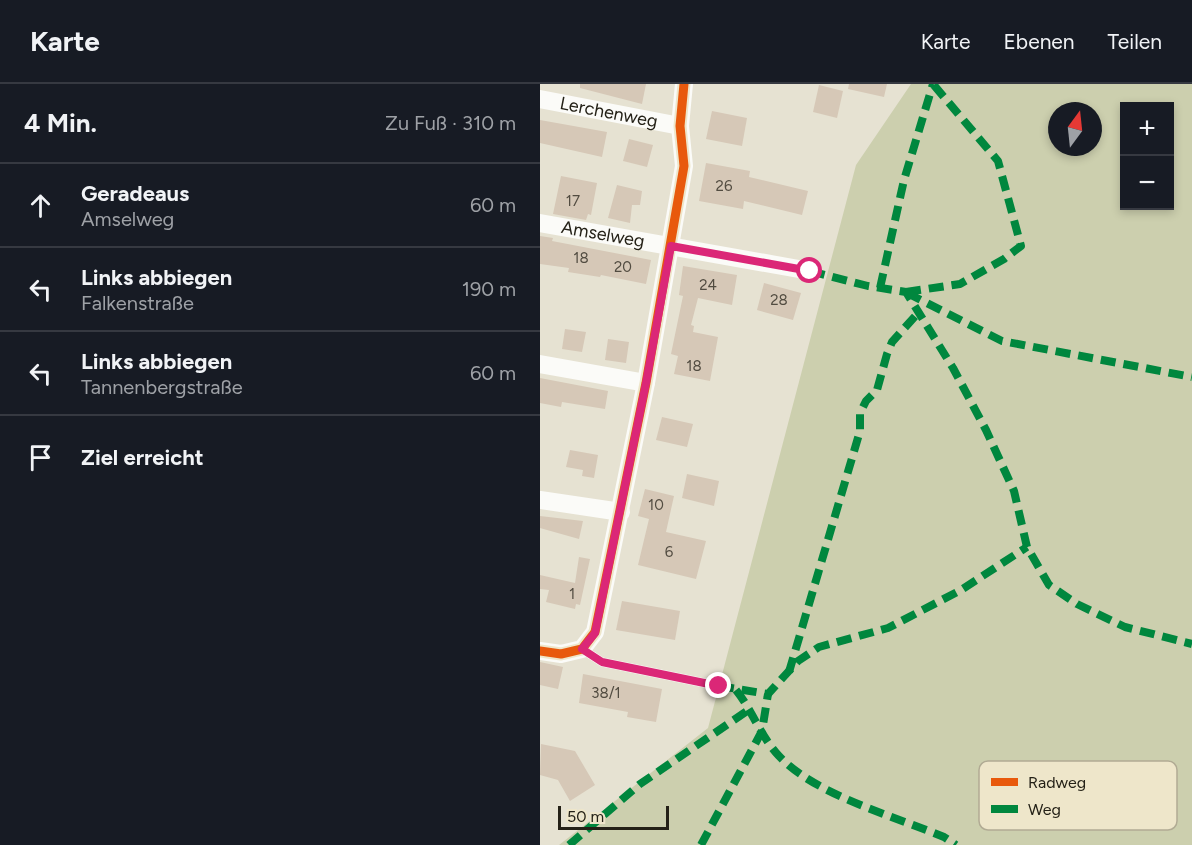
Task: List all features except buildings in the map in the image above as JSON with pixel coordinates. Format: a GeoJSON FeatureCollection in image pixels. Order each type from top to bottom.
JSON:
{"type":"FeatureCollection","features":[{"type":"Feature","properties":{"kind":"street"},"geometry":{"type":"LineString","coordinates":[[540,651],[561,654],[582,649],[595,633],[646,383],[684,166],[680,126],[684,84]]}},
{"type":"Feature","properties":{"kind":"street","name":"Lerchenweg"},"geometry":{"type":"LineString","coordinates":[[540,99],[680,126]]}},
{"type":"Feature","properties":{"kind":"street","name":"Amselweg"},"geometry":{"type":"LineString","coordinates":[[540,223],[810,271]]}},
{"type":"Feature","properties":{"kind":"street"},"geometry":{"type":"LineString","coordinates":[[540,364],[646,383]]}},
{"type":"Feature","properties":{"kind":"street"},"geometry":{"type":"LineString","coordinates":[[540,500],[621,512]]}},
{"type":"Feature","properties":{"kind":"lane"},"geometry":{"type":"LineString","coordinates":[[582,649],[602,662],[719,686]]}},
{"type":"Feature","properties":{"kind":"green space"},"geometry":{"type":"Polygon","coordinates":[[[911,84],[1192,84],[1192,845],[559,845],[708,728],[856,165],[911,84]]]}},
{"type":"Feature","properties":{"kind":"marked path"},"geometry":{"type":"LineString","coordinates":[[880,288],[904,180],[933,84]]}},
{"type":"Feature","properties":{"kind":"marked path"},"geometry":{"type":"LineString","coordinates":[[906,292],[960,284],[1004,259],[1021,246],[998,161],[933,84]]}},
{"type":"Feature","properties":{"kind":"marked path"},"geometry":{"type":"LineString","coordinates":[[810,271],[868,286],[906,292],[953,368],[986,430],[1014,491],[1027,547],[1049,585],[1077,604],[1125,627],[1192,644]]}},
{"type":"Feature","properties":{"kind":"marked path"},"geometry":{"type":"LineString","coordinates":[[907,293],[1002,341],[1192,377]]}},
{"type":"Feature","properties":{"kind":"marked path"},"geometry":{"type":"LineString","coordinates":[[789,672],[860,431],[860,413],[866,401],[877,390],[892,342],[918,313]]}},
{"type":"Feature","properties":{"kind":"marked path"},"geometry":{"type":"LineString","coordinates":[[719,686],[768,694],[798,661],[819,647],[888,628],[961,590],[1027,547]]}},
{"type":"Feature","properties":{"kind":"marked path"},"geometry":{"type":"LineString","coordinates":[[736,690],[773,749],[794,770],[834,793],[944,837],[956,845]]}},
{"type":"Feature","properties":{"kind":"marked path"},"geometry":{"type":"LineString","coordinates":[[701,845],[762,731],[768,694]]}},
{"type":"Feature","properties":{"kind":"marked path"},"geometry":{"type":"LineString","coordinates":[[569,845],[640,784],[750,709]]}},
{"type":"Feature","properties":{"kind":"cycle path"},"geometry":{"type":"LineString","coordinates":[[540,651],[561,654],[582,649],[595,632],[646,383],[684,166],[680,126],[684,84]]}},
{"type":"Feature","properties":{"kind":"route"},"geometry":{"type":"LineString","coordinates":[[719,686],[602,662],[582,649],[595,633],[621,512],[671,246],[810,271]]}}]}
